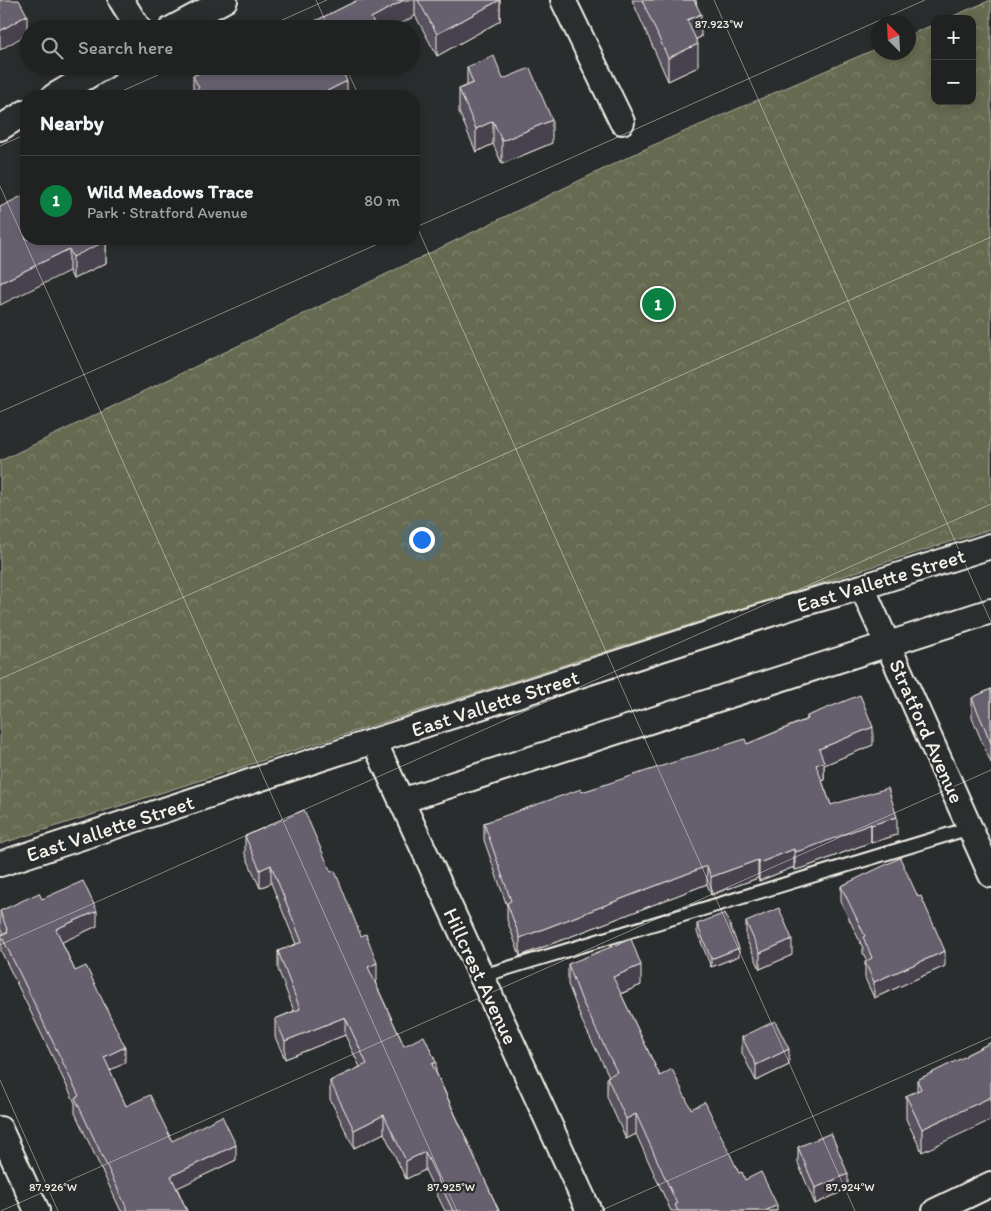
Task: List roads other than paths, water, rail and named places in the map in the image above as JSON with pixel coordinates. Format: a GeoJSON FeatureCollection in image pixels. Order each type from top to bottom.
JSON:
{"type":"FeatureCollection","features":[{"type":"Feature","properties":{"kind":"street"},"geometry":{"type":"LineString","coordinates":[[121,0],[133,20]]}},
{"type":"Feature","properties":{"kind":"street"},"geometry":{"type":"LineString","coordinates":[[188,20],[225,0]]}},
{"type":"Feature","properties":{"kind":"street"},"geometry":{"type":"LineString","coordinates":[[563,0],[622,122]]}},
{"type":"Feature","properties":{"kind":"street"},"geometry":{"type":"LineString","coordinates":[[64,90],[90,75]]}},
{"type":"Feature","properties":{"kind":"street"},"geometry":{"type":"LineString","coordinates":[[0,128],[20,116]]}},
{"type":"Feature","properties":{"kind":"street","name":"East Vallette Street"},"geometry":{"type":"LineString","coordinates":[[0,864],[374,741],[801,604],[862,587],[991,546]]}},
{"type":"Feature","properties":{"kind":"street","name":"Stratford Avenue"},"geometry":{"type":"LineString","coordinates":[[862,587],[990,872]]}},
{"type":"Feature","properties":{"kind":"street"},"geometry":{"type":"LineString","coordinates":[[401,801],[991,611]]}},
{"type":"Feature","properties":{"kind":"street","name":"Hillcrest Avenue"},"geometry":{"type":"LineString","coordinates":[[374,741],[589,1211]]}},
{"type":"Feature","properties":{"kind":"street"},"geometry":{"type":"LineString","coordinates":[[0,1129],[37,1211]]}},
{"type":"Feature","properties":{"kind":"street"},"geometry":{"type":"LineString","coordinates":[[935,1211],[991,1184]]}},
{"type":"Feature","properties":{"kind":"lane"},"geometry":{"type":"LineString","coordinates":[[482,976],[970,828]]}},
{"type":"Feature","properties":{"kind":"place","name":"Wild Meadows Trace"},"geometry":{"type":"Point","coordinates":[658,304]}}]}
